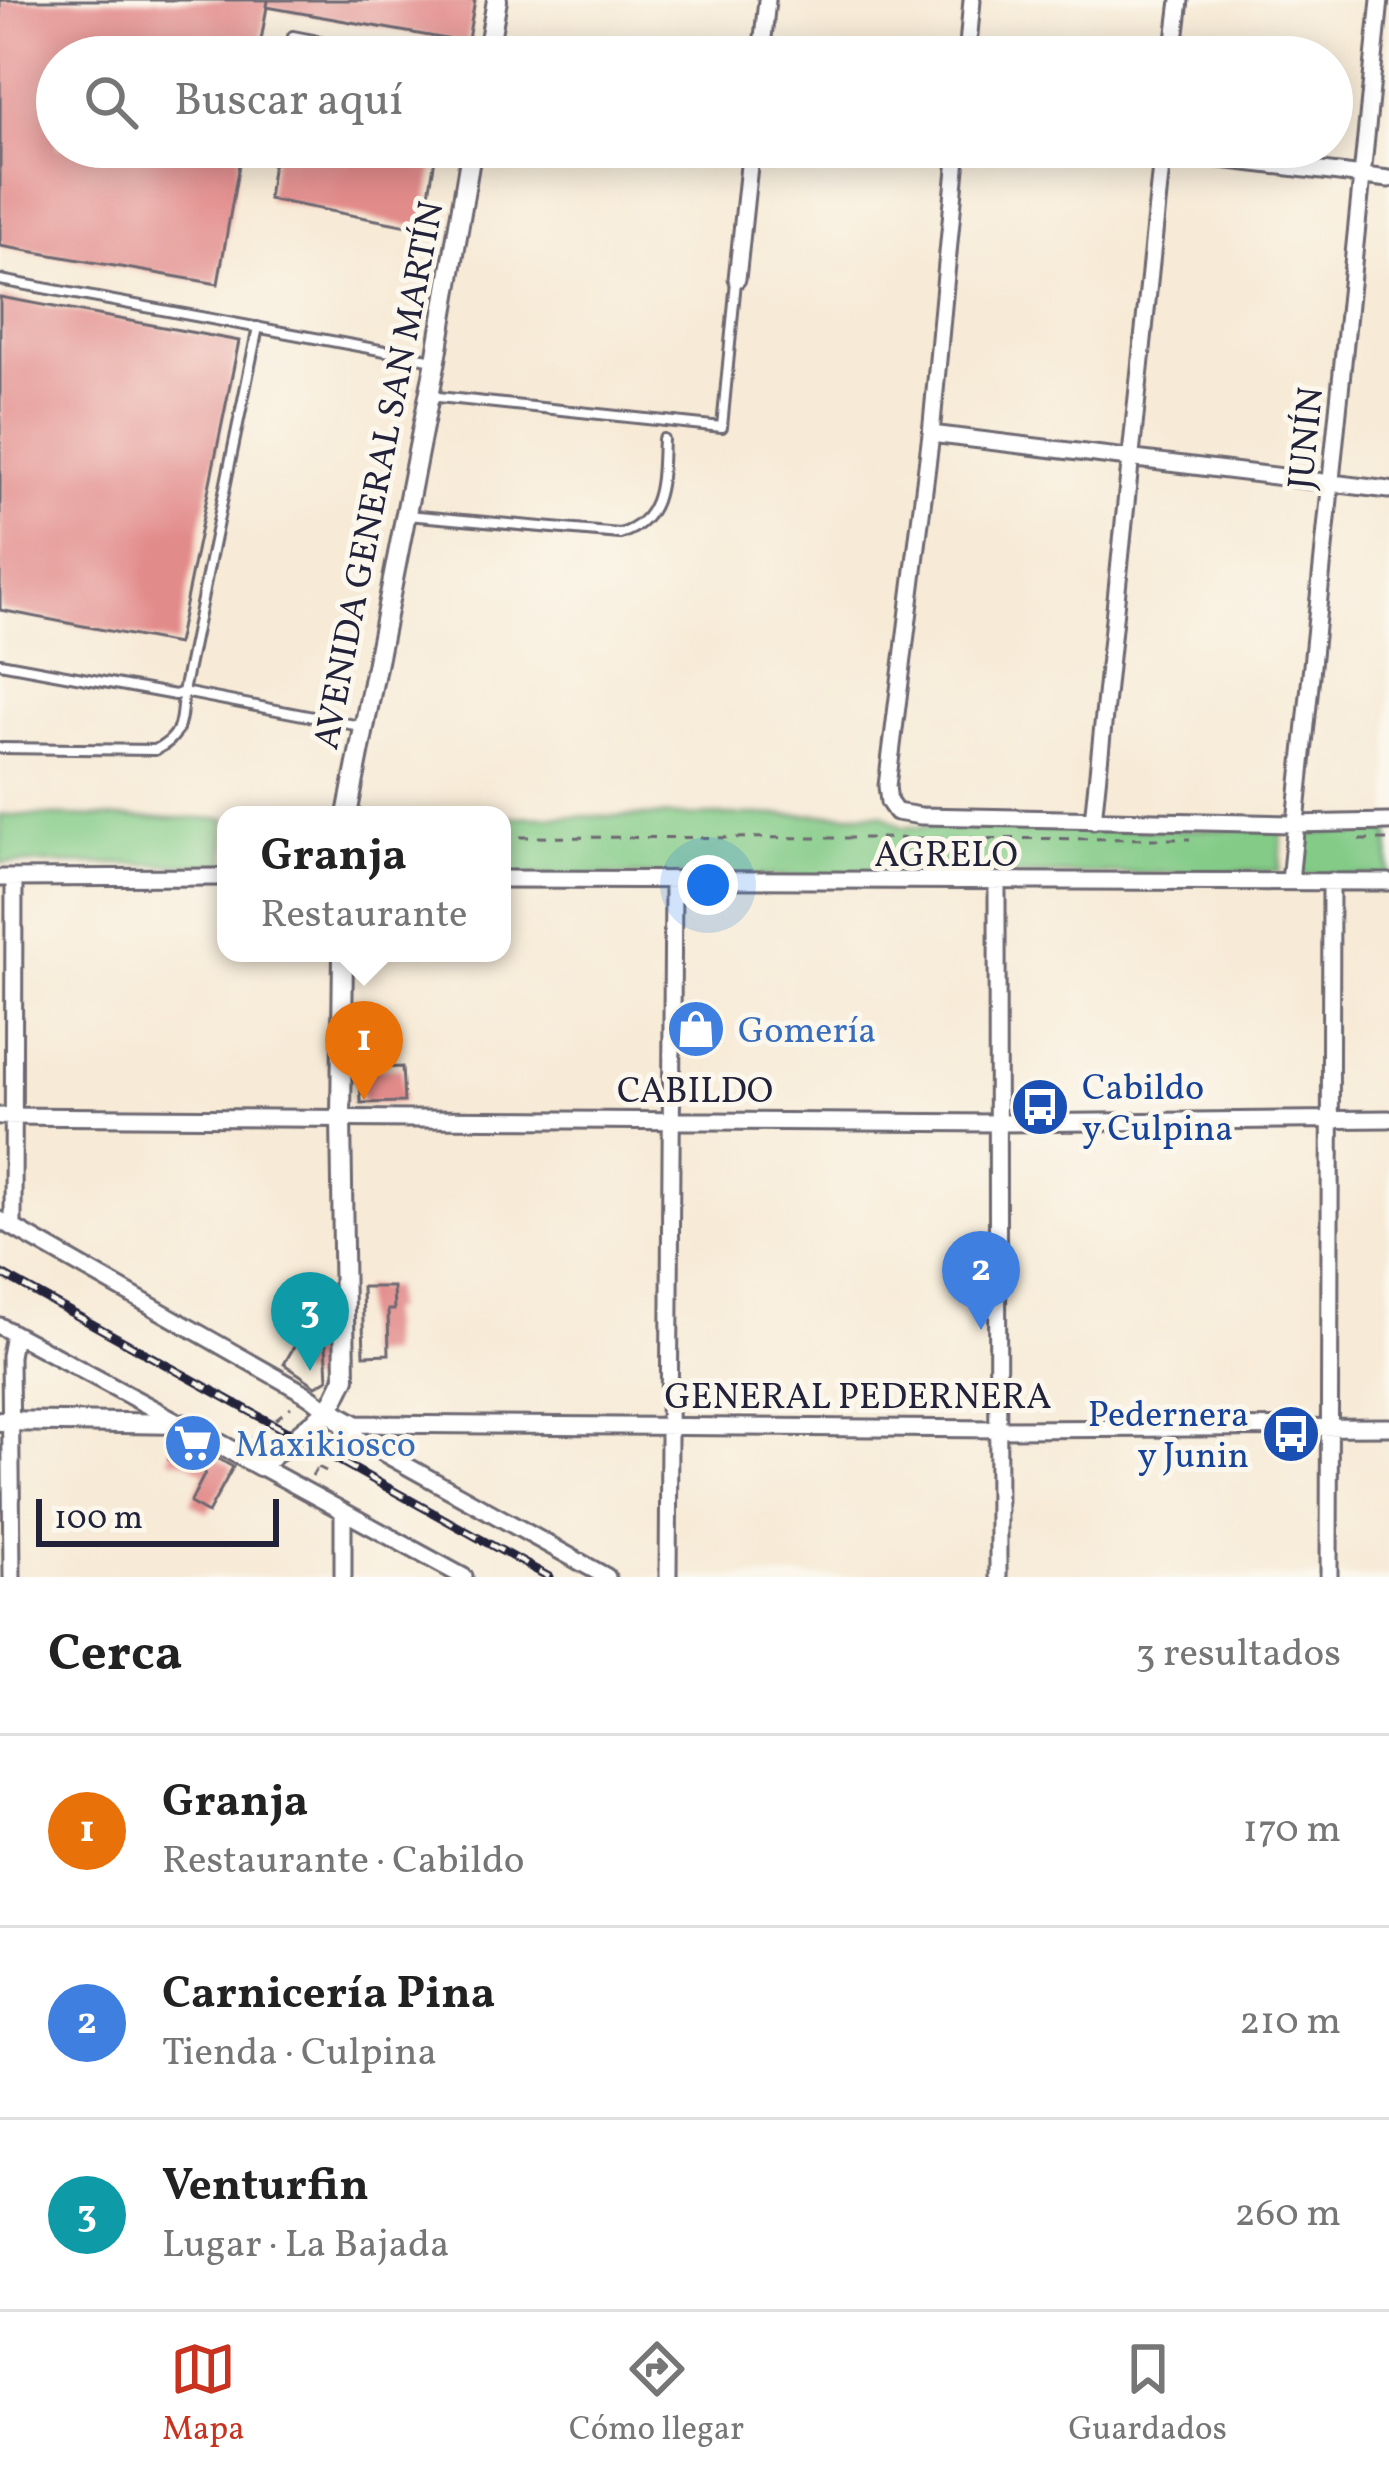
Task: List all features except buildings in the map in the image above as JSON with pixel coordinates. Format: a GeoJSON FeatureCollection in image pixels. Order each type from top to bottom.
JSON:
{"type":"FeatureCollection","features":[{"type":"Feature","properties":{"kind":"street"},"geometry":{"type":"LineString","coordinates":[[491,36],[497,0]]}},
{"type":"Feature","properties":{"kind":"street"},"geometry":{"type":"LineString","coordinates":[[763,36],[767,0]]}},
{"type":"Feature","properties":{"kind":"street"},"geometry":{"type":"LineString","coordinates":[[969,36],[973,0]]}},
{"type":"Feature","properties":{"kind":"street"},"geometry":{"type":"LineString","coordinates":[[1176,36],[1180,0]]}},
{"type":"Feature","properties":{"kind":"street","name":"JUNÍN"},"geometry":{"type":"LineString","coordinates":[[1290,881],[1380,0]]}},
{"type":"Feature","properties":{"kind":"street","name":"AVENIDA GENERAL SAN MARTÍN"},"geometry":{"type":"LineString","coordinates":[[349,806],[468,168]]}},
{"type":"Feature","properties":{"kind":"street"},"geometry":{"type":"LineString","coordinates":[[736,279],[749,168]]}},
{"type":"Feature","properties":{"kind":"street"},"geometry":{"type":"LineString","coordinates":[[956,168],[931,434],[886,786],[889,802],[896,812],[921,816],[1389,822]]}},
{"type":"Feature","properties":{"kind":"street"},"geometry":{"type":"LineString","coordinates":[[1093,821],[1161,168]]}},
{"type":"Feature","properties":{"kind":"street"},"geometry":{"type":"LineString","coordinates":[[1302,168],[1389,178]]}},
{"type":"Feature","properties":{"kind":"street"},"geometry":{"type":"LineString","coordinates":[[931,434],[1389,490]]}},
{"type":"Feature","properties":{"kind":"street"},"geometry":{"type":"LineString","coordinates":[[217,877],[7,879],[7,1224],[307,1394],[330,1409],[342,1426],[607,1577]]}},
{"type":"Feature","properties":{"kind":"street","name":"AGRELO"},"geometry":{"type":"LineString","coordinates":[[511,879],[1389,882]]}},
{"type":"Feature","properties":{"kind":"street"},"geometry":{"type":"LineString","coordinates":[[1329,1577],[1330,881]]}},
{"type":"Feature","properties":{"kind":"street"},"geometry":{"type":"LineString","coordinates":[[668,1577],[673,882]]}},
{"type":"Feature","properties":{"kind":"street"},"geometry":{"type":"LineString","coordinates":[[997,884],[998,1577]]}},
{"type":"Feature","properties":{"kind":"street"},"geometry":{"type":"LineString","coordinates":[[260,1466],[330,1409],[345,1378],[340,1119],[343,962]]}},
{"type":"Feature","properties":{"kind":"street","name":"CABILDO"},"geometry":{"type":"LineString","coordinates":[[6,1116],[999,1123],[1389,1119]]}},
{"type":"Feature","properties":{"kind":"street"},"geometry":{"type":"LineString","coordinates":[[7,1330],[12,1577]]}},
{"type":"Feature","properties":{"kind":"street"},"geometry":{"type":"LineString","coordinates":[[7,1330],[464,1577]]}},
{"type":"Feature","properties":{"kind":"street","name":"GENERAL PEDERNERA"},"geometry":{"type":"LineString","coordinates":[[330,1409],[358,1424],[998,1429],[1389,1426]]}},
{"type":"Feature","properties":{"kind":"street"},"geometry":{"type":"LineString","coordinates":[[6,1422],[183,1424]]}},
{"type":"Feature","properties":{"kind":"street"},"geometry":{"type":"LineString","coordinates":[[343,1512],[343,1577]]}},
{"type":"Feature","properties":{"kind":"lane"},"geometry":{"type":"LineString","coordinates":[[429,396],[722,427],[736,279]]}},
{"type":"Feature","properties":{"kind":"lane"},"geometry":{"type":"LineString","coordinates":[[0,280],[436,360]]}},
{"type":"Feature","properties":{"kind":"lane"},"geometry":{"type":"LineString","coordinates":[[0,748],[154,750],[180,731],[183,692],[258,327]]}},
{"type":"Feature","properties":{"kind":"lane"},"geometry":{"type":"LineString","coordinates":[[406,515],[620,534],[644,522],[660,497],[663,439]]}},
{"type":"Feature","properties":{"kind":"lane"},"geometry":{"type":"LineString","coordinates":[[0,663],[364,727]]}},
{"type":"Feature","properties":{"kind":"path"},"geometry":{"type":"LineString","coordinates":[[511,837],[1188,839]]}},
{"type":"Feature","properties":{"kind":"path"},"geometry":{"type":"LineString","coordinates":[[234,1452],[307,1394]]}},
{"type":"Feature","properties":{"kind":"path"},"geometry":{"type":"LineString","coordinates":[[304,1490],[342,1426]]}},
{"type":"Feature","properties":{"kind":"path"},"geometry":{"type":"LineString","coordinates":[[329,1446],[344,1455]]}},
{"type":"Feature","properties":{"kind":"path"},"geometry":{"type":"LineString","coordinates":[[316,1466],[328,1472]]}},
{"type":"Feature","properties":{"kind":"green space"},"geometry":{"type":"Polygon","coordinates":[[[882,814],[902,827],[1282,830],[1280,871],[877,877],[511,875],[511,817],[882,814]]]}},
{"type":"Feature","properties":{"kind":"green space"},"geometry":{"type":"Polygon","coordinates":[[[0,815],[217,819],[217,865],[0,863],[0,815]]]}},
{"type":"Feature","properties":{"kind":"green space"},"geometry":{"type":"Polygon","coordinates":[[[1389,830],[1389,876],[1296,875],[1298,840],[1306,833],[1389,830]]]}},
{"type":"Feature","properties":{"kind":"railway"},"geometry":{"type":"LineString","coordinates":[[0,1273],[549,1577]]}},
{"type":"Feature","properties":{"kind":"place","name":"Gomería"},"geometry":{"type":"Point","coordinates":[696,1029]}},
{"type":"Feature","properties":{"kind":"place","name":"Granja"},"geometry":{"type":"Point","coordinates":[364,1100]}},
{"type":"Feature","properties":{"kind":"place","name":"Cabildo y Culpina"},"geometry":{"type":"Point","coordinates":[1040,1107]}},
{"type":"Feature","properties":{"kind":"place","name":"Carnicería Pina"},"geometry":{"type":"Point","coordinates":[981,1330]}},
{"type":"Feature","properties":{"kind":"place","name":"Venturfin"},"geometry":{"type":"Point","coordinates":[310,1371]}},
{"type":"Feature","properties":{"kind":"place","name":"Pedernera y Junin"},"geometry":{"type":"Point","coordinates":[1291,1434]}},
{"type":"Feature","properties":{"kind":"place","name":"Maxikiosco"},"geometry":{"type":"Point","coordinates":[193,1443]}}]}
